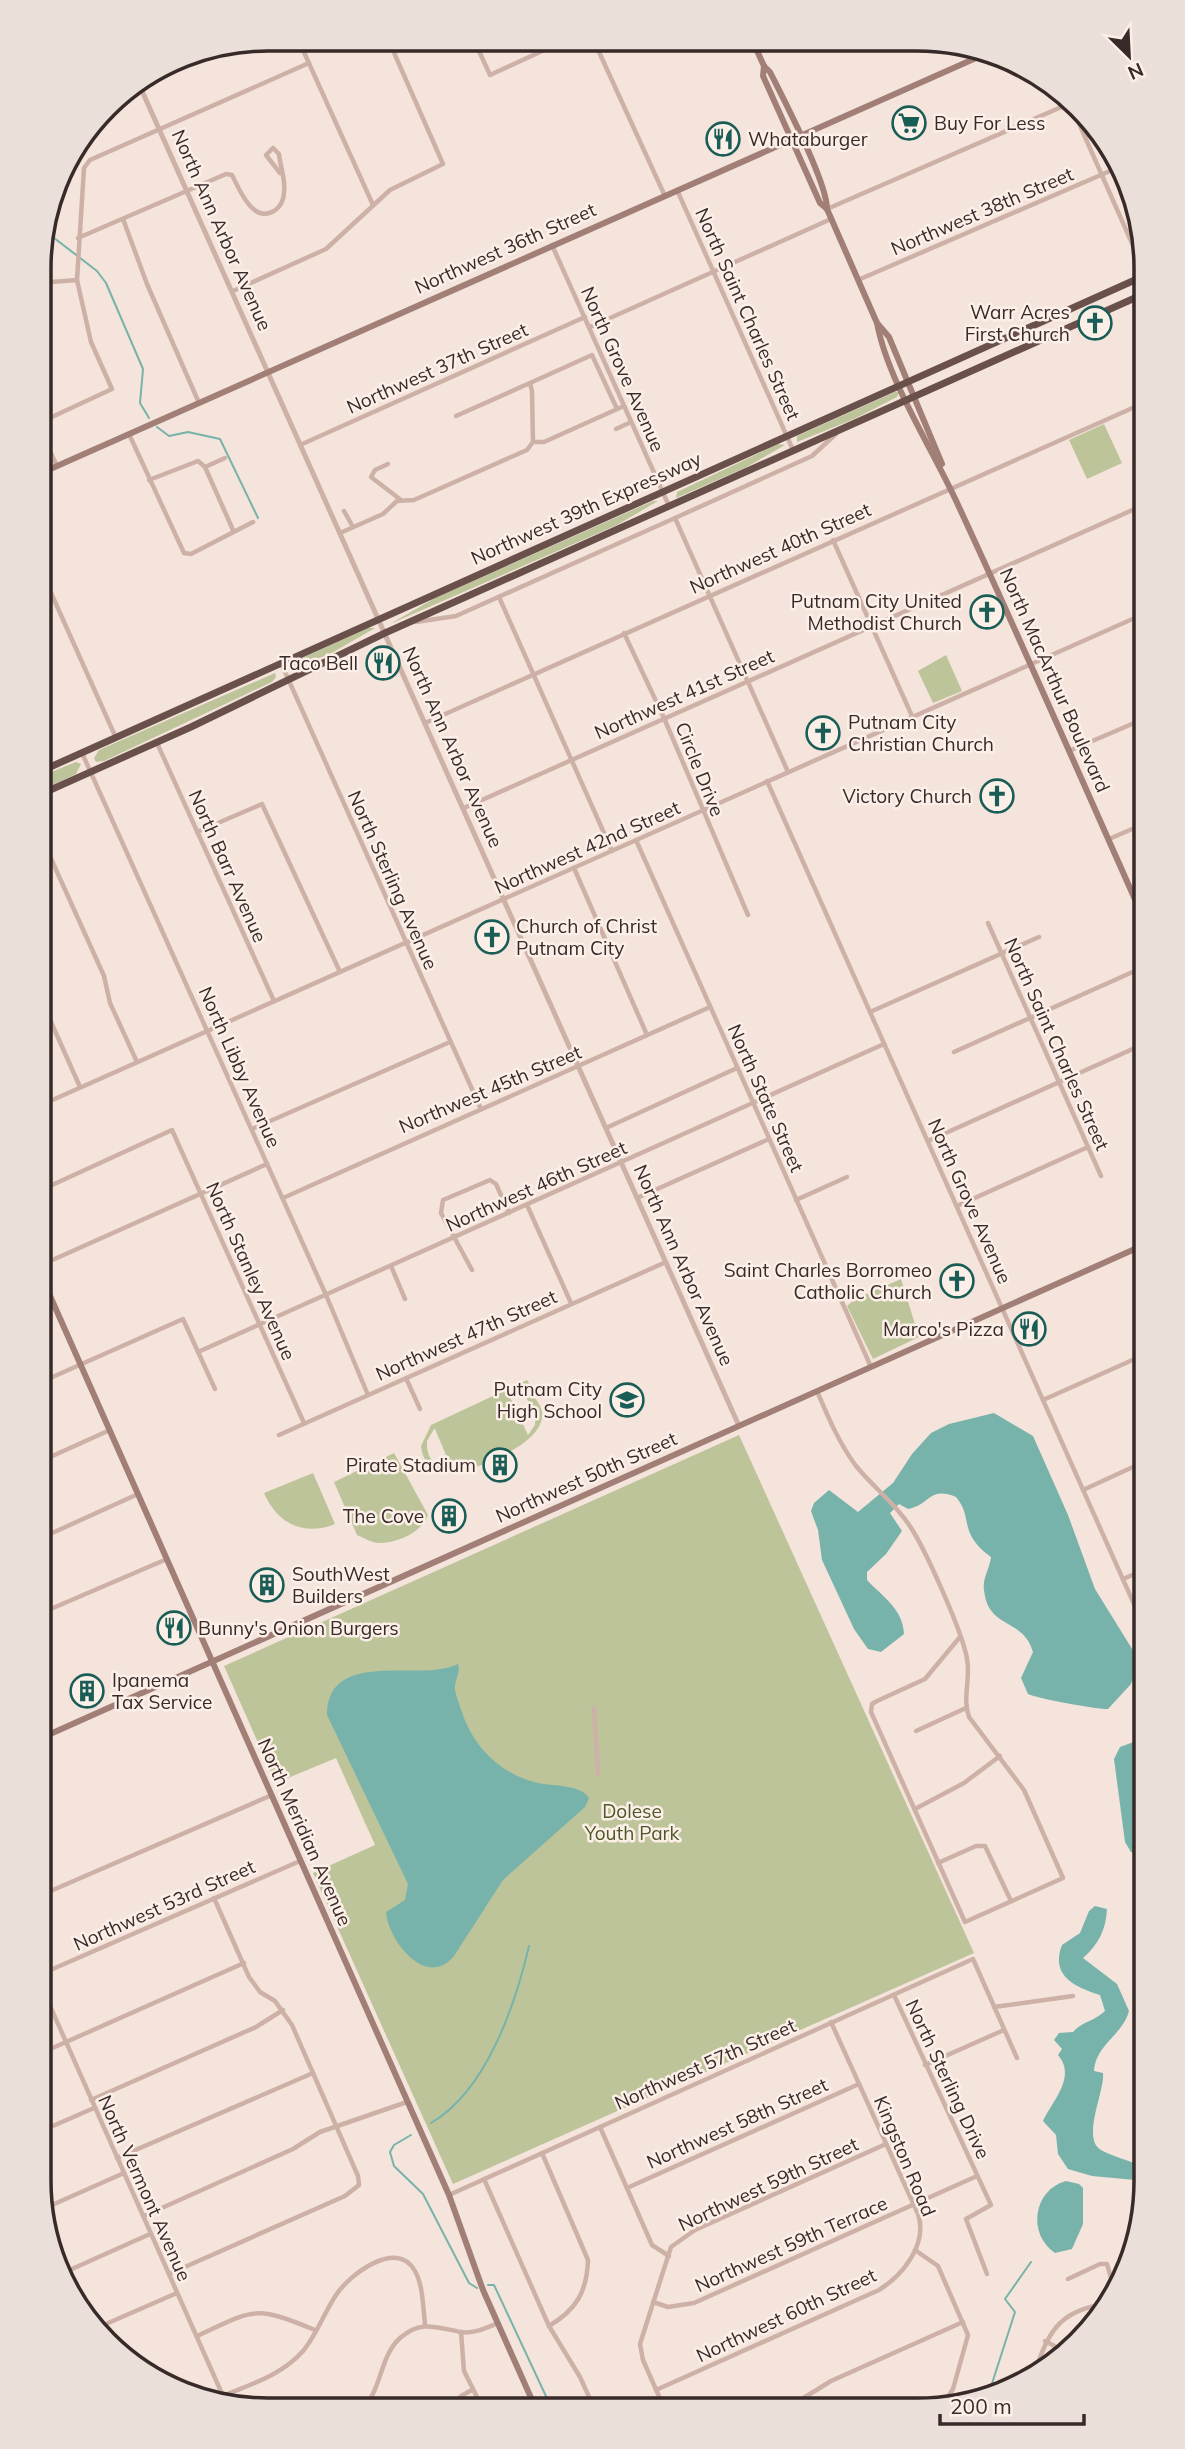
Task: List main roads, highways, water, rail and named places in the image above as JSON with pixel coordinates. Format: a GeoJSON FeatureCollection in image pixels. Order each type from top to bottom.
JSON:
{"type":"FeatureCollection","features":[{"type":"Feature","properties":{"kind":"highway","name":"Northwest 39th Expressway"},"geometry":{"type":"LineString","coordinates":[[51,767],[1134,281]]}},
{"type":"Feature","properties":{"kind":"highway","name":"Northwest 39th Expressway"},"geometry":{"type":"LineString","coordinates":[[51,790],[408,622],[1134,298]]}},
{"type":"Feature","properties":{"kind":"main road","name":"North MacArthur Boulevard"},"geometry":{"type":"LineString","coordinates":[[757,51],[799,134],[900,385],[911,398]]}},
{"type":"Feature","properties":{"kind":"main road","name":"Northwest 36th Street"},"geometry":{"type":"LineString","coordinates":[[51,469],[799,134],[974,59]]}},
{"type":"Feature","properties":{"kind":"main road","name":"North MacArthur Boulevard"},"geometry":{"type":"LineString","coordinates":[[764,66],[763,76],[790,138],[820,203],[827,209]]}},
{"type":"Feature","properties":{"kind":"main road","name":"North MacArthur Boulevard"},"geometry":{"type":"LineString","coordinates":[[877,323],[889,337],[908,382],[911,398],[1134,896]]}},
{"type":"Feature","properties":{"kind":"main road","name":"Northwest 50th Street"},"geometry":{"type":"LineString","coordinates":[[51,1734],[1134,1249]]}},
{"type":"Feature","properties":{"kind":"main road","name":"North Meridian Avenue"},"geometry":{"type":"LineString","coordinates":[[51,1298],[449,2195],[498,2323],[531,2398]]}},
{"type":"Feature","properties":{"kind":"water"},"geometry":{"type":"Polygon","coordinates":[[[994,1413],[1033,1436],[1068,1515],[1095,1589],[1134,1652],[1134,1675],[1131,1684],[1108,1709],[1028,1694],[1021,1678],[1033,1652],[1022,1633],[992,1612],[987,1603],[984,1586],[991,1557],[974,1540],[956,1497],[947,1494],[935,1495],[908,1509],[899,1504],[890,1513],[902,1531],[886,1554],[867,1572],[867,1580],[896,1610],[904,1634],[881,1652],[868,1649],[854,1629],[822,1560],[818,1530],[811,1511],[814,1503],[829,1490],[858,1512],[893,1483],[912,1454],[931,1433],[949,1424],[994,1413]]]}},
{"type":"Feature","properties":{"kind":"water"},"geometry":{"type":"Polygon","coordinates":[[[458,1664],[455,1686],[457,1697],[472,1735],[486,1753],[513,1774],[541,1784],[579,1790],[589,1798],[585,1807],[503,1880],[454,1956],[443,1965],[432,1967],[410,1957],[401,1947],[388,1923],[386,1912],[405,1900],[408,1884],[327,1715],[331,1694],[343,1681],[359,1674],[442,1669],[458,1664]]]}},
{"type":"Feature","properties":{"kind":"water"},"geometry":{"type":"Polygon","coordinates":[[[1134,1742],[1134,1853],[1125,1842],[1114,1759],[1120,1747],[1134,1742]]]}},
{"type":"Feature","properties":{"kind":"water"},"geometry":{"type":"Polygon","coordinates":[[[1095,1906],[1107,1909],[1103,1930],[1093,1948],[1083,1958],[1117,1984],[1129,2011],[1126,2020],[1099,2054],[1096,2062],[1094,2071],[1103,2073],[1103,2081],[1093,2136],[1095,2144],[1101,2150],[1134,2163],[1134,2180],[1092,2176],[1068,2169],[1058,2154],[1056,2135],[1043,2121],[1064,2080],[1063,2063],[1058,2055],[1062,2049],[1054,2040],[1059,2033],[1073,2032],[1105,2011],[1100,1995],[1067,1979],[1059,1965],[1062,1945],[1080,1933],[1089,1911],[1095,1906]]]}},
{"type":"Feature","properties":{"kind":"water"},"geometry":{"type":"Polygon","coordinates":[[[1066,2181],[1079,2184],[1083,2188],[1083,2224],[1072,2249],[1055,2253],[1040,2235],[1038,2213],[1046,2193],[1066,2181]]]}},
{"type":"Feature","properties":{"kind":"waterway"},"geometry":{"type":"LineString","coordinates":[[53,237],[97,271],[106,283],[143,369],[140,403],[149,418]]}},
{"type":"Feature","properties":{"kind":"waterway"},"geometry":{"type":"LineString","coordinates":[[157,427],[169,436],[188,432],[220,439],[258,518]]}},
{"type":"Feature","properties":{"kind":"waterway"},"geometry":{"type":"LineString","coordinates":[[431,2123],[450,2109],[468,2090],[482,2069],[516,1994],[529,1946]]}},
{"type":"Feature","properties":{"kind":"waterway"},"geometry":{"type":"LineString","coordinates":[[411,2135],[394,2145],[390,2152],[394,2166],[423,2194],[469,2283],[477,2288]]}},
{"type":"Feature","properties":{"kind":"waterway"},"geometry":{"type":"LineString","coordinates":[[991,2385],[1015,2312],[1005,2299],[1031,2262]]}},
{"type":"Feature","properties":{"kind":"waterway"},"geometry":{"type":"LineString","coordinates":[[488,2285],[494,2285],[547,2398]]}},
{"type":"Feature","properties":{"kind":"place","name":"Buy For Less"},"geometry":{"type":"Point","coordinates":[909,123]}},
{"type":"Feature","properties":{"kind":"place","name":"Whataburger"},"geometry":{"type":"Point","coordinates":[723,139]}},
{"type":"Feature","properties":{"kind":"place","name":"Warr Acres First Church"},"geometry":{"type":"Point","coordinates":[1095,323]}},
{"type":"Feature","properties":{"kind":"place","name":"Putnam City United Methodist Church"},"geometry":{"type":"Point","coordinates":[987,612]}},
{"type":"Feature","properties":{"kind":"place","name":"Taco Bell"},"geometry":{"type":"Point","coordinates":[383,663]}},
{"type":"Feature","properties":{"kind":"place","name":"Putnam City Christian Church"},"geometry":{"type":"Point","coordinates":[823,733]}},
{"type":"Feature","properties":{"kind":"place","name":"Victory Church"},"geometry":{"type":"Point","coordinates":[997,796]}},
{"type":"Feature","properties":{"kind":"place","name":"Church of Christ Putnam City"},"geometry":{"type":"Point","coordinates":[492,937]}},
{"type":"Feature","properties":{"kind":"place","name":"Saint Charles Borromeo Catholic Church"},"geometry":{"type":"Point","coordinates":[957,1281]}},
{"type":"Feature","properties":{"kind":"place","name":"Marco's Pizza"},"geometry":{"type":"Point","coordinates":[1029,1329]}},
{"type":"Feature","properties":{"kind":"place","name":"Putnam City High School"},"geometry":{"type":"Point","coordinates":[627,1400]}},
{"type":"Feature","properties":{"kind":"place","name":"Pirate Stadium"},"geometry":{"type":"Point","coordinates":[500,1465]}},
{"type":"Feature","properties":{"kind":"place","name":"The Cove"},"geometry":{"type":"Point","coordinates":[449,1516]}},
{"type":"Feature","properties":{"kind":"place","name":"SouthWest Builders"},"geometry":{"type":"Point","coordinates":[267,1585]}},
{"type":"Feature","properties":{"kind":"place","name":"Bunny's Onion Burgers"},"geometry":{"type":"Point","coordinates":[174,1628]}},
{"type":"Feature","properties":{"kind":"place","name":"Ipanema Tax Service"},"geometry":{"type":"Point","coordinates":[87,1691]}},
{"type":"Feature","properties":{"kind":"park label","name":"Dolese Youth Park"},"geometry":{"type":"Point","coordinates":[632,1822]}}]}
